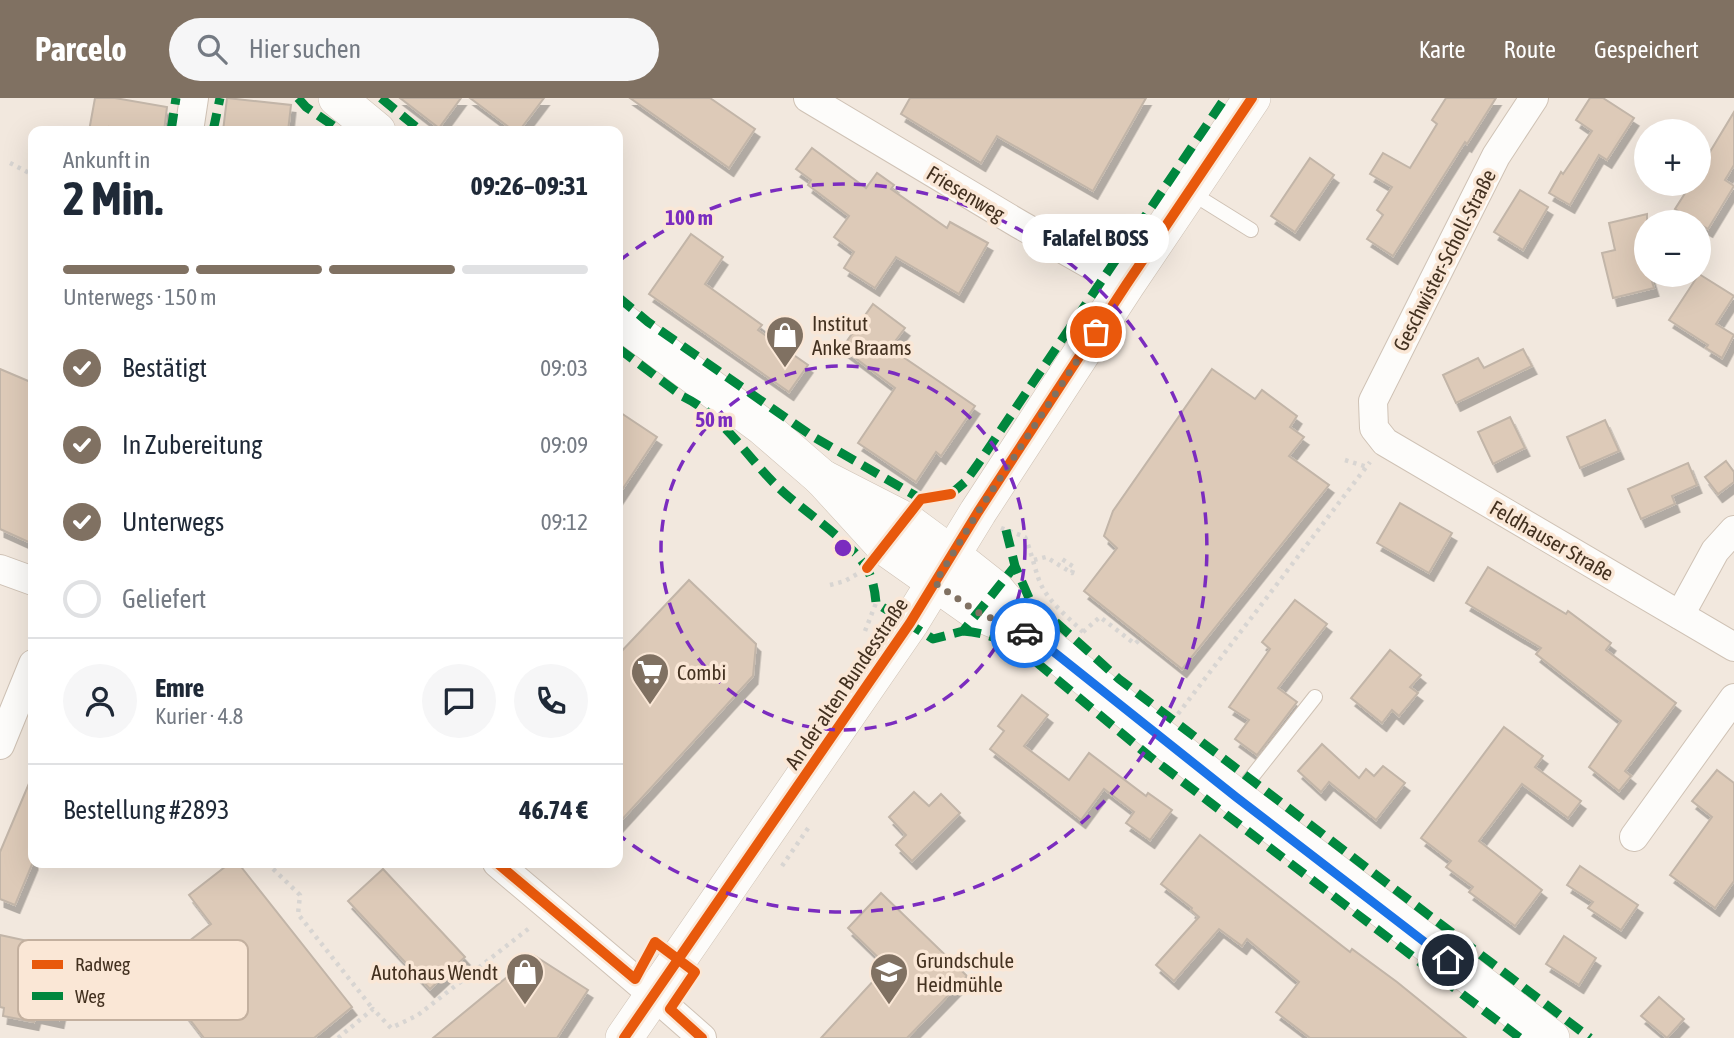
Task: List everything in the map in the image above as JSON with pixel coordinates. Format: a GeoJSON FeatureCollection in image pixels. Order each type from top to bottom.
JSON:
{"type":"FeatureCollection","features":[{"type":"Feature","properties":{"kind":"street"},"geometry":{"type":"LineString","coordinates":[[190,126],[194,98]]}},
{"type":"Feature","properties":{"kind":"street"},"geometry":{"type":"LineString","coordinates":[[337,98],[371,126]]}},
{"type":"Feature","properties":{"kind":"street","name":"Friesenweg"},"geometry":{"type":"LineString","coordinates":[[808,98],[1126,285]]}},
{"type":"Feature","properties":{"kind":"street","name":"An der alten Bundesstraße"},"geometry":{"type":"LineString","coordinates":[[624,1038],[815,763],[944,569],[1126,285],[1252,98]]}},
{"type":"Feature","properties":{"kind":"street","name":"Geschwister-Scholl-Straße"},"geometry":{"type":"LineString","coordinates":[[1380,435],[1373,401],[1496,156],[1534,98]]}},
{"type":"Feature","properties":{"kind":"street"},"geometry":{"type":"LineString","coordinates":[[623,323],[763,427],[822,478],[885,547],[995,589],[1035,637],[1236,797],[1550,1038]]}},
{"type":"Feature","properties":{"kind":"street","name":"Feldhauser Straße"},"geometry":{"type":"LineString","coordinates":[[1380,435],[1734,647]]}},
{"type":"Feature","properties":{"kind":"street"},"geometry":{"type":"LineString","coordinates":[[1680,615],[1715,551],[1734,530]]}},
{"type":"Feature","properties":{"kind":"street"},"geometry":{"type":"LineString","coordinates":[[0,569],[28,579]]}},
{"type":"Feature","properties":{"kind":"street"},"geometry":{"type":"LineString","coordinates":[[0,746],[28,685]]}},
{"type":"Feature","properties":{"kind":"street"},"geometry":{"type":"LineString","coordinates":[[1634,837],[1734,698]]}},
{"type":"Feature","properties":{"kind":"street"},"geometry":{"type":"LineString","coordinates":[[503,868],[654,993],[702,1038]]}},
{"type":"Feature","properties":{"kind":"lane"},"geometry":{"type":"LineString","coordinates":[[1191,192],[1251,230]]}},
{"type":"Feature","properties":{"kind":"lane"},"geometry":{"type":"LineString","coordinates":[[1236,797],[1315,696]]}},
{"type":"Feature","properties":{"kind":"path"},"geometry":{"type":"LineString","coordinates":[[9,163],[28,172]]}},
{"type":"Feature","properties":{"kind":"path"},"geometry":{"type":"LineString","coordinates":[[1161,737],[1367,467],[1380,435]]}},
{"type":"Feature","properties":{"kind":"path"},"geometry":{"type":"LineString","coordinates":[[1345,460],[1367,467]]}},
{"type":"Feature","properties":{"kind":"path"},"geometry":{"type":"LineString","coordinates":[[1006,530],[1025,537],[1039,580],[1049,598],[1083,632],[1100,617],[1135,644],[1142,637]]}},
{"type":"Feature","properties":{"kind":"path"},"geometry":{"type":"LineString","coordinates":[[1034,560],[1046,557],[1072,573],[1074,567],[1062,559]]}},
{"type":"Feature","properties":{"kind":"path"},"geometry":{"type":"LineString","coordinates":[[830,585],[845,581],[867,568]]}},
{"type":"Feature","properties":{"kind":"path"},"geometry":{"type":"LineString","coordinates":[[272,868],[300,895],[298,914],[391,1028],[418,1015],[529,929],[550,908]]}},
{"type":"Feature","properties":{"kind":"path"},"geometry":{"type":"LineString","coordinates":[[338,1038],[373,1009]]}},
{"type":"Feature","properties":{"kind":"building"},"geometry":{"type":"Polygon","coordinates":[[[95,98],[115,98],[167,107],[165,126],[90,126],[95,98]]]}},
{"type":"Feature","properties":{"kind":"building"},"geometry":{"type":"Polygon","coordinates":[[[227,98],[291,105],[289,126],[224,126],[227,98]]]}},
{"type":"Feature","properties":{"kind":"building"},"geometry":{"type":"Polygon","coordinates":[[[400,98],[461,98],[440,126],[436,126],[400,98]]]}},
{"type":"Feature","properties":{"kind":"building"},"geometry":{"type":"Polygon","coordinates":[[[470,98],[544,98],[523,126],[507,126],[470,98]]]}},
{"type":"Feature","properties":{"kind":"building"},"geometry":{"type":"Polygon","coordinates":[[[630,98],[710,98],[755,129],[729,168],[630,98]]]}},
{"type":"Feature","properties":{"kind":"building"},"geometry":{"type":"Polygon","coordinates":[[[910,98],[1146,98],[1093,191],[997,136],[981,163],[901,114],[910,98]]]}},
{"type":"Feature","properties":{"kind":"building"},"geometry":{"type":"Polygon","coordinates":[[[1446,98],[1496,98],[1393,256],[1367,239],[1383,215],[1377,210],[1392,187],[1370,174],[1383,153],[1410,168],[1437,124],[1432,120],[1446,98]]]}},
{"type":"Feature","properties":{"kind":"building"},"geometry":{"type":"Polygon","coordinates":[[[1590,98],[1603,98],[1634,118],[1607,160],[1599,155],[1570,205],[1549,193],[1561,172],[1563,174],[1592,131],[1576,120],[1590,98]]]}},
{"type":"Feature","properties":{"kind":"building"},"geometry":{"type":"Polygon","coordinates":[[[1734,112],[1734,165],[1725,180],[1734,186],[1711,224],[1711,210],[1675,209],[1683,196],[1711,196],[1711,150],[1734,112]]]}},
{"type":"Feature","properties":{"kind":"building"},"geometry":{"type":"Polygon","coordinates":[[[812,148],[866,188],[877,173],[894,185],[891,189],[947,228],[950,222],[988,243],[959,294],[896,257],[875,288],[844,268],[854,252],[834,237],[849,216],[808,185],[811,180],[796,169],[812,148]]]}},
{"type":"Feature","properties":{"kind":"building"},"geometry":{"type":"Polygon","coordinates":[[[1310,158],[1334,175],[1295,232],[1271,216],[1310,158]]]}},
{"type":"Feature","properties":{"kind":"building"},"geometry":{"type":"Polygon","coordinates":[[[1520,190],[1548,207],[1523,250],[1494,232],[1520,190]]]}},
{"type":"Feature","properties":{"kind":"building"},"geometry":{"type":"Polygon","coordinates":[[[1634,217],[1634,287],[1654,288],[1613,298],[1602,253],[1615,250],[1609,223],[1634,217]]]}},
{"type":"Feature","properties":{"kind":"building"},"geometry":{"type":"Polygon","coordinates":[[[691,234],[723,257],[705,284],[762,325],[758,330],[808,365],[789,392],[649,294],[691,234]]]}},
{"type":"Feature","properties":{"kind":"building"},"geometry":{"type":"Polygon","coordinates":[[[1711,282],[1734,296],[1716,324],[1734,335],[1722,358],[1706,348],[1708,345],[1669,320],[1691,287],[1711,287],[1711,282]]]}},
{"type":"Feature","properties":{"kind":"building"},"geometry":{"type":"Polygon","coordinates":[[[873,304],[905,328],[890,348],[975,406],[941,456],[936,452],[916,482],[858,443],[895,388],[842,348],[873,304]]]}},
{"type":"Feature","properties":{"kind":"building"},"geometry":{"type":"Polygon","coordinates":[[[1523,349],[1532,366],[1456,403],[1443,375],[1478,358],[1484,368],[1523,349]]]}},
{"type":"Feature","properties":{"kind":"building"},"geometry":{"type":"Polygon","coordinates":[[[0,369],[28,381],[28,542],[0,529],[0,369]]]}},
{"type":"Feature","properties":{"kind":"building"},"geometry":{"type":"Polygon","coordinates":[[[1212,369],[1255,399],[1262,390],[1297,416],[1290,427],[1304,437],[1289,456],[1329,485],[1182,669],[1084,591],[1117,548],[1104,536],[1113,511],[1212,369]]]}},
{"type":"Feature","properties":{"kind":"building"},"geometry":{"type":"Polygon","coordinates":[[[623,414],[657,437],[623,488],[623,414]]]}},
{"type":"Feature","properties":{"kind":"building"},"geometry":{"type":"Polygon","coordinates":[[[1510,417],[1525,448],[1493,464],[1478,432],[1510,417]]]}},
{"type":"Feature","properties":{"kind":"building"},"geometry":{"type":"Polygon","coordinates":[[[1605,420],[1619,451],[1580,468],[1567,437],[1605,420]]]}},
{"type":"Feature","properties":{"kind":"building"},"geometry":{"type":"Polygon","coordinates":[[[1726,461],[1734,472],[1734,482],[1718,494],[1705,477],[1726,461]]]}},
{"type":"Feature","properties":{"kind":"building"},"geometry":{"type":"Polygon","coordinates":[[[1688,463],[1697,485],[1672,496],[1675,504],[1641,519],[1628,489],[1688,463]]]}},
{"type":"Feature","properties":{"kind":"building"},"geometry":{"type":"Polygon","coordinates":[[[1400,503],[1452,533],[1429,573],[1377,543],[1400,503]]]}},
{"type":"Feature","properties":{"kind":"building"},"geometry":{"type":"Polygon","coordinates":[[[1488,567],[1566,614],[1568,611],[1611,643],[1606,650],[1676,703],[1625,771],[1631,776],[1619,791],[1589,767],[1621,721],[1536,654],[1541,648],[1466,603],[1488,567]]]}},
{"type":"Feature","properties":{"kind":"building"},"geometry":{"type":"Polygon","coordinates":[[[689,580],[756,644],[753,676],[623,819],[623,650],[689,580]]]}},
{"type":"Feature","properties":{"kind":"building"},"geometry":{"type":"Polygon","coordinates":[[[1295,600],[1327,624],[1278,688],[1297,702],[1257,755],[1235,739],[1249,720],[1229,707],[1270,649],[1262,642],[1295,600]]]}},
{"type":"Feature","properties":{"kind":"building"},"geometry":{"type":"Polygon","coordinates":[[[1390,650],[1421,675],[1410,687],[1418,693],[1399,716],[1392,710],[1382,723],[1351,698],[1390,650]]]}},
{"type":"Feature","properties":{"kind":"building"},"geometry":{"type":"Polygon","coordinates":[[[1022,695],[1048,715],[1024,746],[1069,780],[1089,753],[1146,796],[1148,793],[1172,810],[1150,840],[1126,823],[1134,812],[1104,789],[1081,820],[990,749],[1004,731],[998,726],[1022,695]]]}},
{"type":"Feature","properties":{"kind":"building"},"geometry":{"type":"Polygon","coordinates":[[[1504,727],[1543,756],[1535,767],[1581,801],[1568,818],[1522,784],[1479,841],[1542,890],[1515,926],[1469,892],[1473,887],[1446,867],[1451,861],[1421,838],[1504,727]]]}},
{"type":"Feature","properties":{"kind":"building"},"geometry":{"type":"Polygon","coordinates":[[[1322,744],[1359,778],[1366,769],[1374,776],[1383,766],[1405,783],[1376,820],[1329,782],[1321,792],[1298,771],[1322,744]]]}},
{"type":"Feature","properties":{"kind":"building"},"geometry":{"type":"Polygon","coordinates":[[[1717,770],[1734,783],[1734,881],[1715,908],[1670,875],[1712,817],[1692,801],[1717,770]]]}},
{"type":"Feature","properties":{"kind":"building"},"geometry":{"type":"Polygon","coordinates":[[[28,786],[28,868],[30,868],[15,905],[0,899],[0,852],[28,786]]]}},
{"type":"Feature","properties":{"kind":"building"},"geometry":{"type":"Polygon","coordinates":[[[914,792],[929,806],[941,794],[960,813],[912,861],[896,845],[906,835],[889,817],[914,792]]]}},
{"type":"Feature","properties":{"kind":"building"},"geometry":{"type":"Polygon","coordinates":[[[1200,835],[1350,952],[1352,949],[1397,982],[1466,1038],[1310,1038],[1276,1012],[1299,982],[1247,939],[1242,946],[1219,929],[1174,981],[1156,965],[1199,917],[1192,908],[1161,884],[1200,835]]]}},
{"type":"Feature","properties":{"kind":"building"},"geometry":{"type":"Polygon","coordinates":[[[1580,866],[1638,905],[1621,930],[1588,908],[1593,902],[1567,885],[1580,866]]]}},
{"type":"Feature","properties":{"kind":"building"},"geometry":{"type":"Polygon","coordinates":[[[224,868],[242,868],[352,1007],[314,1038],[204,1038],[190,1020],[248,1020],[248,940],[190,940],[211,924],[189,895],[224,868]]]}},
{"type":"Feature","properties":{"kind":"building"},"geometry":{"type":"Polygon","coordinates":[[[383,869],[465,957],[430,989],[348,901],[383,869]]]}},
{"type":"Feature","properties":{"kind":"building"},"geometry":{"type":"Polygon","coordinates":[[[881,893],[967,976],[907,1038],[821,1038],[887,966],[848,928],[881,893]]]}},
{"type":"Feature","properties":{"kind":"building"},"geometry":{"type":"Polygon","coordinates":[[[0,935],[23,940],[18,940],[18,1019],[3,1016],[4,1008],[0,1007],[0,935]]]}},
{"type":"Feature","properties":{"kind":"building"},"geometry":{"type":"Polygon","coordinates":[[[1564,936],[1596,958],[1579,985],[1546,964],[1564,936]]]}},
{"type":"Feature","properties":{"kind":"building","name":"Autohaus Wendt"},"geometry":{"type":"Polygon","coordinates":[[[535,956],[588,990],[557,1038],[433,1038],[518,968],[525,972],[535,956]]]}},
{"type":"Feature","properties":{"kind":"building"},"geometry":{"type":"Polygon","coordinates":[[[1659,997],[1684,1019],[1667,1038],[1641,1016],[1659,997]]]}},
{"type":"Feature","properties":{"kind":"marked path"},"geometry":{"type":"LineString","coordinates":[[172,126],[176,98]]}},
{"type":"Feature","properties":{"kind":"marked path"},"geometry":{"type":"LineString","coordinates":[[214,126],[220,98]]}},
{"type":"Feature","properties":{"kind":"marked path"},"geometry":{"type":"LineString","coordinates":[[298,98],[306,107],[334,126]]}},
{"type":"Feature","properties":{"kind":"marked path"},"geometry":{"type":"LineString","coordinates":[[381,98],[415,126]]}},
{"type":"Feature","properties":{"kind":"marked path"},"geometry":{"type":"LineString","coordinates":[[951,494],[965,482],[978,464],[1225,98]]}},
{"type":"Feature","properties":{"kind":"marked path"},"geometry":{"type":"LineString","coordinates":[[623,301],[648,322],[812,436],[921,499]]}},
{"type":"Feature","properties":{"kind":"marked path"},"geometry":{"type":"LineString","coordinates":[[623,352],[682,396],[697,404],[723,426],[779,488],[859,557],[870,576],[876,603],[933,639],[963,631],[1015,566]]}},
{"type":"Feature","properties":{"kind":"marked path"},"geometry":{"type":"LineString","coordinates":[[1006,530],[1015,566],[1029,598],[1119,679],[1590,1038]]}},
{"type":"Feature","properties":{"kind":"marked path"},"geometry":{"type":"LineString","coordinates":[[963,631],[995,638],[1024,652],[1149,756],[1520,1038]]}},
{"type":"Feature","properties":{"kind":"cycle path"},"geometry":{"type":"LineString","coordinates":[[624,1038],[910,623],[978,512],[1252,98]]}},
{"type":"Feature","properties":{"kind":"cycle path"},"geometry":{"type":"LineString","coordinates":[[867,568],[921,499],[951,494]]}},
{"type":"Feature","properties":{"kind":"cycle path"},"geometry":{"type":"LineString","coordinates":[[503,868],[635,979],[655,942],[695,972],[670,1009],[702,1038]]}},
{"type":"Feature","properties":{"kind":"way so far"},"geometry":{"type":"LineString","coordinates":[[1025,633],[977,612],[935,583],[978,512],[1096,332]]}},
{"type":"Feature","properties":{"kind":"place","name":"Falafel BOSS"},"geometry":{"type":"Point","coordinates":[1096,332]}},
{"type":"Feature","properties":{"kind":"place","name":"Institut Anke Braams"},"geometry":{"type":"Point","coordinates":[785,369]}},
{"type":"Feature","properties":{"kind":"place","name":"Combi"},"geometry":{"type":"Point","coordinates":[650,706]}},
{"type":"Feature","properties":{"kind":"place","name":"Autohaus Wendt"},"geometry":{"type":"Point","coordinates":[525,1006]}},
{"type":"Feature","properties":{"kind":"place","name":"Grundschule Heidmühle"},"geometry":{"type":"Point","coordinates":[889,1006]}},
{"type":"Feature","properties":{"kind":"route"},"geometry":{"type":"LineString","coordinates":[[1025,633],[1035,637],[1236,797],[1448,960]]}}]}
